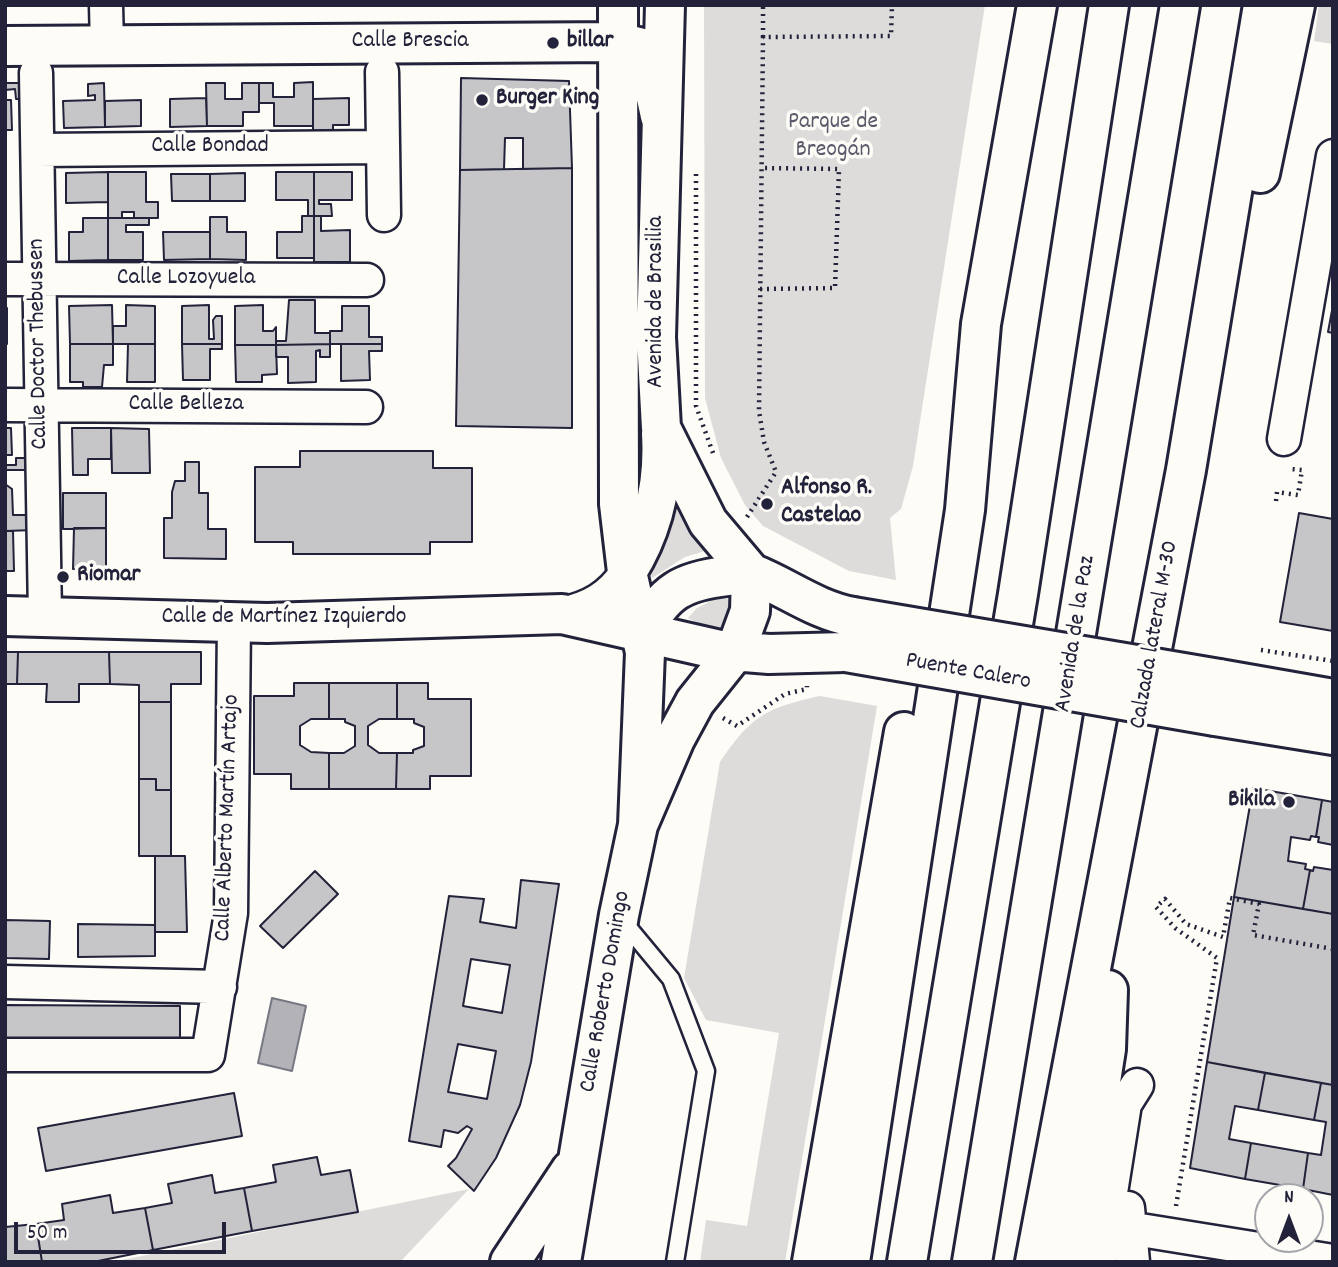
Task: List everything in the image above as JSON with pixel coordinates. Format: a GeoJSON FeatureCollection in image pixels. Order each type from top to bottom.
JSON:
{"type":"FeatureCollection","features":[{"type":"Feature","properties":{"kind":"main road","name":"Avenida de Brasilia"},"geometry":{"type":"LineString","coordinates":[[665,5],[656,337],[661,428],[703,513],[742,527],[751,573]]}},
{"type":"Feature","properties":{"kind":"main road"},"geometry":{"type":"LineString","coordinates":[[812,1262],[940,507],[981,324],[1037,5]]}},
{"type":"Feature","properties":{"kind":"main road"},"geometry":{"type":"LineString","coordinates":[[907,1262],[1018,594],[1109,5]]}},
{"type":"Feature","properties":{"kind":"main road","name":"Avenida de la Paz"},"geometry":{"type":"LineString","coordinates":[[972,1262],[1180,5]]}},
{"type":"Feature","properties":{"kind":"main road","name":"Calzada lateral M-30"},"geometry":{"type":"LineString","coordinates":[[1035,1262],[1113,865],[1186,470],[1263,5]]}},
{"type":"Feature","properties":{"kind":"main road"},"geometry":{"type":"LineString","coordinates":[[1186,470],[1224,341],[1296,5]]}},
{"type":"Feature","properties":{"kind":"main road","name":"Calle Brescia"},"geometry":{"type":"LineString","coordinates":[[5,46],[107,46],[618,24],[647,56],[660,116]]}},
{"type":"Feature","properties":{"kind":"main road","name":"Avenida de Brasilia"},"geometry":{"type":"LineString","coordinates":[[618,24],[618,476],[627,572],[643,633]]}},
{"type":"Feature","properties":{"kind":"main road"},"geometry":{"type":"LineString","coordinates":[[850,1262],[896,946],[965,510],[981,324]]}},
{"type":"Feature","properties":{"kind":"main road","name":"Calle de Martínez Izquierdo"},"geometry":{"type":"LineString","coordinates":[[627,572],[643,545],[657,502],[661,472],[661,428]]}},
{"type":"Feature","properties":{"kind":"main road"},"geometry":{"type":"LineString","coordinates":[[643,633],[660,603],[683,585],[698,579],[751,573],[810,604],[850,635]]}},
{"type":"Feature","properties":{"kind":"main road","name":"Calle Roberto Domingo"},"geometry":{"type":"LineString","coordinates":[[561,1262],[619,915],[638,825],[675,738],[695,702],[736,652],[750,611],[751,573]]}},
{"type":"Feature","properties":{"kind":"main road","name":"Calle de Martínez Izquierdo"},"geometry":{"type":"LineString","coordinates":[[5,616],[234,622],[562,614],[736,652],[850,635]]}},
{"type":"Feature","properties":{"kind":"main road","name":"Calle Roberto Domingo"},"geometry":{"type":"LineString","coordinates":[[638,825],[638,765],[645,675],[643,633]]}},
{"type":"Feature","properties":{"kind":"main road","name":"Puente Calero"},"geometry":{"type":"LineString","coordinates":[[850,635],[1217,698]]}},
{"type":"Feature","properties":{"kind":"main road"},"geometry":{"type":"LineString","coordinates":[[1217,698],[1333,699]]}},
{"type":"Feature","properties":{"kind":"main road"},"geometry":{"type":"LineString","coordinates":[[1217,698],[1333,735]]}},
{"type":"Feature","properties":{"kind":"main road"},"geometry":{"type":"LineString","coordinates":[[1073,1262],[1106,1049],[1113,865]]}},
{"type":"Feature","properties":{"kind":"main road"},"geometry":{"type":"LineString","coordinates":[[873,1262],[902,1030],[896,946]]}},
{"type":"Feature","properties":{"kind":"main road"},"geometry":{"type":"LineString","coordinates":[[510,1262],[578,1159]]}},
{"type":"Feature","properties":{"kind":"street"},"geometry":{"type":"LineString","coordinates":[[106,5],[107,46]]}},
{"type":"Feature","properties":{"kind":"street"},"geometry":{"type":"LineString","coordinates":[[382,72],[384,215]]}},
{"type":"Feature","properties":{"kind":"street","name":"Calle Doctor Thebussen"},"geometry":{"type":"LineString","coordinates":[[36,73],[45,616]]}},
{"type":"Feature","properties":{"kind":"street","name":"Calle Bondad"},"geometry":{"type":"LineString","coordinates":[[38,150],[382,147]]}},
{"type":"Feature","properties":{"kind":"street"},"geometry":{"type":"LineString","coordinates":[[1282,453],[1333,156]]}},
{"type":"Feature","properties":{"kind":"street","name":"Calle Lozoyuela"},"geometry":{"type":"LineString","coordinates":[[5,279],[367,280]]}},
{"type":"Feature","properties":{"kind":"street","name":"Calle Belleza"},"geometry":{"type":"LineString","coordinates":[[5,405],[366,407]]}},
{"type":"Feature","properties":{"kind":"street","name":"Calle de Martínez Izquierdo"},"geometry":{"type":"LineString","coordinates":[[562,614],[596,604],[614,589],[627,572]]}},
{"type":"Feature","properties":{"kind":"street","name":"Calle Alberto Martín Artajo"},"geometry":{"type":"LineString","coordinates":[[5,1055],[208,1055],[231,913],[234,622]]}},
{"type":"Feature","properties":{"kind":"street"},"geometry":{"type":"LineString","coordinates":[[5,982],[220,987]]}},
{"type":"Feature","properties":{"kind":"street"},"geometry":{"type":"LineString","coordinates":[[1117,1222],[1170,1234],[1198,1251],[1333,1261]]}},
{"type":"Feature","properties":{"kind":"street"},"geometry":{"type":"LineString","coordinates":[[1100,1262],[1117,1222]]}},
{"type":"Feature","properties":{"kind":"street"},"geometry":{"type":"LineString","coordinates":[[1117,1222],[1133,1262]]}},
{"type":"Feature","properties":{"kind":"lane"},"geometry":{"type":"LineString","coordinates":[[619,915],[671,979],[706,1071],[675,1262]]}},
{"type":"Feature","properties":{"kind":"path"},"geometry":{"type":"LineString","coordinates":[[742,527],[776,472],[764,442],[759,411],[763,5]]}},
{"type":"Feature","properties":{"kind":"path"},"geometry":{"type":"LineString","coordinates":[[763,37],[891,36],[892,5]]}},
{"type":"Feature","properties":{"kind":"path"},"geometry":{"type":"LineString","coordinates":[[760,289],[835,288],[839,169],[762,168]]}},
{"type":"Feature","properties":{"kind":"path"},"geometry":{"type":"LineString","coordinates":[[696,171],[696,406],[718,464]]}},
{"type":"Feature","properties":{"kind":"path"},"geometry":{"type":"LineString","coordinates":[[1276,501],[1277,492],[1298,495],[1301,470],[1282,453]]}},
{"type":"Feature","properties":{"kind":"path"},"geometry":{"type":"LineString","coordinates":[[741,506],[742,527]]}},
{"type":"Feature","properties":{"kind":"path"},"geometry":{"type":"LineString","coordinates":[[1252,648],[1333,661]]}},
{"type":"Feature","properties":{"kind":"path"},"geometry":{"type":"LineString","coordinates":[[1170,1234],[1217,958],[1175,928],[1156,907],[1165,900],[1186,924],[1223,937],[1230,898],[1258,904],[1253,935],[1333,949]]}},
{"type":"Feature","properties":{"kind":"green space","name":"Parque de Breogán"},"geometry":{"type":"Polygon","coordinates":[[[704,5],[985,5],[913,466],[901,509],[890,518],[896,580],[849,571],[763,526],[745,505],[721,458],[705,398],[704,5]]]}},
{"type":"Feature","properties":{"kind":"green space"},"geometry":{"type":"Polygon","coordinates":[[[1319,5],[1333,5],[1333,44],[1314,41],[1319,5]]]}},
{"type":"Feature","properties":{"kind":"green space"},"geometry":{"type":"Polygon","coordinates":[[[677,508],[708,550],[685,557],[652,578],[649,572],[668,540],[677,508]]]}},
{"type":"Feature","properties":{"kind":"green space"},"geometry":{"type":"Polygon","coordinates":[[[717,598],[731,599],[728,628],[702,625],[688,618],[697,608],[717,598]]]}},
{"type":"Feature","properties":{"kind":"green space"},"geometry":{"type":"Polygon","coordinates":[[[820,696],[877,706],[785,1262],[700,1262],[706,1220],[747,1226],[779,1033],[706,1020],[684,978],[720,762],[751,724],[762,716],[786,705],[820,696]]]}},
{"type":"Feature","properties":{"kind":"green space"},"geometry":{"type":"Polygon","coordinates":[[[469,1189],[400,1262],[112,1262],[469,1189]]]}},
{"type":"Feature","properties":{"kind":"shaded area"},"geometry":{"type":"Polygon","coordinates":[[[272,998],[306,1006],[292,1071],[258,1063],[272,998]]]}},
{"type":"Feature","properties":{"kind":"building"},"geometry":{"type":"Polygon","coordinates":[[[461,78],[569,81],[572,168],[523,169],[523,138],[505,138],[504,169],[460,170],[461,78]]]}},
{"type":"Feature","properties":{"kind":"building"},"geometry":{"type":"Polygon","coordinates":[[[313,82],[313,126],[274,126],[274,103],[259,103],[259,83],[273,83],[273,97],[294,97],[294,83],[313,82]]]}},
{"type":"Feature","properties":{"kind":"building"},"geometry":{"type":"Polygon","coordinates":[[[5,83],[23,83],[24,99],[16,99],[15,89],[5,90],[5,83]]]}},
{"type":"Feature","properties":{"kind":"building"},"geometry":{"type":"Polygon","coordinates":[[[104,83],[105,127],[64,128],[63,101],[95,100],[95,95],[88,96],[88,84],[104,83]]]}},
{"type":"Feature","properties":{"kind":"building"},"geometry":{"type":"Polygon","coordinates":[[[206,83],[225,83],[225,99],[242,99],[242,83],[259,83],[259,112],[243,112],[243,126],[207,126],[206,83]]]}},
{"type":"Feature","properties":{"kind":"building"},"geometry":{"type":"Polygon","coordinates":[[[206,98],[207,126],[170,127],[170,99],[206,98]]]}},
{"type":"Feature","properties":{"kind":"building"},"geometry":{"type":"Polygon","coordinates":[[[349,98],[349,125],[333,125],[333,139],[313,139],[313,99],[349,98]]]}},
{"type":"Feature","properties":{"kind":"building"},"geometry":{"type":"Polygon","coordinates":[[[5,100],[11,100],[12,130],[5,130],[5,100]]]}},
{"type":"Feature","properties":{"kind":"building"},"geometry":{"type":"Polygon","coordinates":[[[141,100],[141,126],[105,127],[105,101],[141,100]]]}},
{"type":"Feature","properties":{"kind":"building"},"geometry":{"type":"Polygon","coordinates":[[[572,168],[572,428],[456,426],[460,170],[572,168]]]}},
{"type":"Feature","properties":{"kind":"building"},"geometry":{"type":"Polygon","coordinates":[[[108,172],[146,172],[146,202],[158,202],[158,218],[134,218],[134,212],[122,212],[122,218],[108,218],[108,172]]]}},
{"type":"Feature","properties":{"kind":"building"},"geometry":{"type":"Polygon","coordinates":[[[108,172],[108,202],[66,203],[66,173],[108,172]]]}},
{"type":"Feature","properties":{"kind":"building"},"geometry":{"type":"Polygon","coordinates":[[[276,172],[314,172],[314,216],[308,216],[308,200],[276,200],[276,172]]]}},
{"type":"Feature","properties":{"kind":"building"},"geometry":{"type":"Polygon","coordinates":[[[314,172],[352,172],[352,200],[319,200],[319,204],[331,204],[332,216],[314,216],[314,172]]]}},
{"type":"Feature","properties":{"kind":"building"},"geometry":{"type":"Polygon","coordinates":[[[245,173],[245,201],[210,201],[210,174],[245,173]]]}},
{"type":"Feature","properties":{"kind":"building"},"geometry":{"type":"Polygon","coordinates":[[[171,174],[210,174],[210,201],[172,201],[171,174]]]}},
{"type":"Feature","properties":{"kind":"building"},"geometry":{"type":"Polygon","coordinates":[[[302,216],[314,216],[314,258],[277,258],[277,232],[302,232],[302,216]]]}},
{"type":"Feature","properties":{"kind":"building"},"geometry":{"type":"Polygon","coordinates":[[[314,216],[321,216],[321,231],[350,230],[350,262],[314,262],[314,216]]]}},
{"type":"Feature","properties":{"kind":"building"},"geometry":{"type":"Polygon","coordinates":[[[210,217],[227,217],[227,232],[246,232],[246,260],[210,259],[210,217]]]}},
{"type":"Feature","properties":{"kind":"building"},"geometry":{"type":"Polygon","coordinates":[[[83,218],[108,218],[108,260],[69,261],[69,232],[83,232],[83,218]]]}},
{"type":"Feature","properties":{"kind":"building"},"geometry":{"type":"Polygon","coordinates":[[[108,218],[149,218],[149,225],[126,225],[126,232],[143,232],[143,260],[108,260],[108,218]]]}},
{"type":"Feature","properties":{"kind":"building"},"geometry":{"type":"Polygon","coordinates":[[[163,232],[210,232],[210,259],[164,260],[163,232]]]}},
{"type":"Feature","properties":{"kind":"building"},"geometry":{"type":"Polygon","coordinates":[[[289,300],[315,300],[315,333],[330,333],[330,344],[276,345],[276,341],[286,341],[289,300]]]}},
{"type":"Feature","properties":{"kind":"building"},"geometry":{"type":"Polygon","coordinates":[[[112,305],[113,344],[70,344],[69,306],[112,305]]]}},
{"type":"Feature","properties":{"kind":"building"},"geometry":{"type":"Polygon","coordinates":[[[126,305],[155,306],[155,344],[113,344],[113,326],[126,326],[126,305]]]}},
{"type":"Feature","properties":{"kind":"building"},"geometry":{"type":"Polygon","coordinates":[[[209,305],[209,339],[214,339],[213,320],[216,316],[222,316],[222,344],[182,344],[182,306],[209,305]]]}},
{"type":"Feature","properties":{"kind":"building"},"geometry":{"type":"Polygon","coordinates":[[[263,305],[263,331],[273,331],[276,327],[276,345],[235,345],[235,306],[263,305]]]}},
{"type":"Feature","properties":{"kind":"building"},"geometry":{"type":"Polygon","coordinates":[[[1333,305],[1333,333],[1328,332],[1333,305]]]}},
{"type":"Feature","properties":{"kind":"building"},"geometry":{"type":"Polygon","coordinates":[[[342,306],[369,306],[369,337],[382,337],[382,344],[330,344],[330,331],[342,331],[342,306]]]}},
{"type":"Feature","properties":{"kind":"building"},"geometry":{"type":"Polygon","coordinates":[[[7,308],[7,344],[5,344],[7,308]]]}},
{"type":"Feature","properties":{"kind":"building"},"geometry":{"type":"Polygon","coordinates":[[[70,344],[113,344],[113,365],[104,365],[102,387],[83,387],[83,382],[70,382],[70,344]]]}},
{"type":"Feature","properties":{"kind":"building"},"geometry":{"type":"Polygon","coordinates":[[[128,344],[155,344],[155,382],[127,382],[128,344]]]}},
{"type":"Feature","properties":{"kind":"building"},"geometry":{"type":"Polygon","coordinates":[[[182,344],[222,344],[222,349],[210,349],[210,380],[183,380],[182,344]]]}},
{"type":"Feature","properties":{"kind":"building"},"geometry":{"type":"Polygon","coordinates":[[[330,344],[330,357],[320,357],[320,350],[316,351],[316,382],[288,383],[288,357],[276,357],[276,345],[330,344]]]}},
{"type":"Feature","properties":{"kind":"building"},"geometry":{"type":"Polygon","coordinates":[[[341,344],[382,344],[382,351],[369,351],[370,380],[341,381],[341,344]]]}},
{"type":"Feature","properties":{"kind":"building"},"geometry":{"type":"Polygon","coordinates":[[[235,345],[276,345],[277,374],[262,375],[262,382],[236,382],[235,345]]]}},
{"type":"Feature","properties":{"kind":"building"},"geometry":{"type":"Polygon","coordinates":[[[5,428],[11,428],[12,455],[5,455],[5,428]]]}},
{"type":"Feature","properties":{"kind":"building"},"geometry":{"type":"Polygon","coordinates":[[[72,428],[111,428],[111,459],[88,459],[88,475],[73,475],[72,428]]]}},
{"type":"Feature","properties":{"kind":"building"},"geometry":{"type":"Polygon","coordinates":[[[111,428],[149,429],[150,473],[112,473],[111,428]]]}},
{"type":"Feature","properties":{"kind":"building"},"geometry":{"type":"Polygon","coordinates":[[[300,451],[433,451],[433,468],[472,468],[472,542],[430,542],[430,554],[293,554],[293,542],[255,542],[255,467],[300,467],[300,451]]]}},
{"type":"Feature","properties":{"kind":"building"},"geometry":{"type":"Polygon","coordinates":[[[26,452],[34,452],[34,470],[5,470],[5,465],[16,465],[16,458],[26,458],[26,452]]]}},
{"type":"Feature","properties":{"kind":"building"},"geometry":{"type":"Polygon","coordinates":[[[185,462],[199,462],[199,493],[208,493],[208,529],[226,529],[226,559],[164,558],[164,518],[172,518],[172,492],[175,481],[185,481],[185,462]]]}},
{"type":"Feature","properties":{"kind":"building"},"geometry":{"type":"Polygon","coordinates":[[[5,484],[12,489],[13,515],[35,515],[35,530],[5,531],[5,484]]]}},
{"type":"Feature","properties":{"kind":"building"},"geometry":{"type":"Polygon","coordinates":[[[63,493],[106,493],[106,528],[63,529],[63,493]]]}},
{"type":"Feature","properties":{"kind":"building"},"geometry":{"type":"Polygon","coordinates":[[[1299,513],[1333,519],[1333,631],[1280,622],[1299,513]]]}},
{"type":"Feature","properties":{"kind":"building"},"geometry":{"type":"Polygon","coordinates":[[[74,528],[106,528],[106,570],[73,569],[74,528]]]}},
{"type":"Feature","properties":{"kind":"building"},"geometry":{"type":"Polygon","coordinates":[[[5,531],[13,531],[14,571],[5,571],[5,531]]]}},
{"type":"Feature","properties":{"kind":"building"},"geometry":{"type":"Polygon","coordinates":[[[5,652],[18,652],[17,684],[5,684],[5,652]]]}},
{"type":"Feature","properties":{"kind":"building"},"geometry":{"type":"Polygon","coordinates":[[[18,652],[109,652],[110,684],[79,684],[79,702],[46,702],[47,684],[17,684],[18,652]]]}},
{"type":"Feature","properties":{"kind":"building"},"geometry":{"type":"Polygon","coordinates":[[[109,652],[201,652],[201,684],[171,684],[171,702],[139,702],[139,685],[110,684],[109,652]]]}},
{"type":"Feature","properties":{"kind":"building"},"geometry":{"type":"Polygon","coordinates":[[[294,683],[329,683],[329,719],[311,719],[300,726],[300,745],[311,752],[329,753],[329,789],[291,789],[291,774],[254,774],[254,696],[294,696],[294,683]]]}},
{"type":"Feature","properties":{"kind":"building"},"geometry":{"type":"Polygon","coordinates":[[[329,683],[397,683],[397,719],[379,719],[368,726],[368,745],[379,753],[397,753],[396,789],[329,789],[329,753],[344,753],[355,746],[355,726],[345,722],[345,719],[329,719],[329,683]]]}},
{"type":"Feature","properties":{"kind":"building"},"geometry":{"type":"Polygon","coordinates":[[[397,683],[428,683],[428,699],[471,699],[471,776],[430,776],[430,789],[396,789],[397,753],[413,753],[413,750],[424,746],[424,727],[414,723],[414,719],[397,719],[397,683]]]}},
{"type":"Feature","properties":{"kind":"building"},"geometry":{"type":"Polygon","coordinates":[[[139,702],[171,702],[171,790],[156,790],[156,779],[139,779],[139,702]]]}},
{"type":"Feature","properties":{"kind":"building"},"geometry":{"type":"Polygon","coordinates":[[[139,779],[156,779],[156,790],[171,790],[171,856],[139,856],[139,779]]]}},
{"type":"Feature","properties":{"kind":"building"},"geometry":{"type":"Polygon","coordinates":[[[1253,788],[1322,800],[1316,837],[1311,836],[1310,840],[1291,837],[1288,861],[1306,864],[1305,869],[1310,870],[1303,909],[1234,897],[1253,788]]]}},
{"type":"Feature","properties":{"kind":"building"},"geometry":{"type":"Polygon","coordinates":[[[1322,800],[1333,802],[1333,845],[1318,842],[1319,837],[1316,837],[1322,800]]]}},
{"type":"Feature","properties":{"kind":"building"},"geometry":{"type":"Polygon","coordinates":[[[155,856],[185,856],[187,932],[155,932],[155,856]]]}},
{"type":"Feature","properties":{"kind":"building"},"geometry":{"type":"Polygon","coordinates":[[[1314,867],[1333,870],[1333,914],[1303,909],[1310,870],[1313,871],[1314,867]]]}},
{"type":"Feature","properties":{"kind":"building"},"geometry":{"type":"Polygon","coordinates":[[[315,871],[338,894],[283,948],[260,926],[315,871]]]}},
{"type":"Feature","properties":{"kind":"building"},"geometry":{"type":"Polygon","coordinates":[[[521,880],[559,884],[531,1062],[520,1105],[496,1158],[474,1191],[448,1166],[456,1158],[472,1129],[467,1126],[458,1133],[444,1130],[441,1147],[409,1141],[449,896],[484,899],[480,922],[516,928],[521,880]],[[471,959],[463,1006],[502,1013],[510,965],[471,959]],[[458,1044],[448,1092],[487,1099],[496,1051],[458,1044]]]}},
{"type":"Feature","properties":{"kind":"building"},"geometry":{"type":"Polygon","coordinates":[[[1234,897],[1333,914],[1333,1085],[1207,1062],[1234,897]]]}},
{"type":"Feature","properties":{"kind":"building"},"geometry":{"type":"Polygon","coordinates":[[[5,920],[50,921],[49,959],[5,958],[5,920]]]}},
{"type":"Feature","properties":{"kind":"building"},"geometry":{"type":"Polygon","coordinates":[[[78,924],[155,925],[155,956],[78,957],[78,924]]]}},
{"type":"Feature","properties":{"kind":"building"},"geometry":{"type":"Polygon","coordinates":[[[5,1005],[180,1006],[180,1038],[106,1038],[103,1044],[26,1044],[20,1039],[5,1039],[5,1005]]]}},
{"type":"Feature","properties":{"kind":"building"},"geometry":{"type":"Polygon","coordinates":[[[1207,1062],[1265,1073],[1258,1110],[1235,1106],[1229,1139],[1251,1143],[1245,1179],[1190,1168],[1207,1062]]]}},
{"type":"Feature","properties":{"kind":"building"},"geometry":{"type":"Polygon","coordinates":[[[1265,1073],[1321,1083],[1314,1120],[1258,1110],[1265,1073]]]}},
{"type":"Feature","properties":{"kind":"building"},"geometry":{"type":"Polygon","coordinates":[[[1321,1083],[1333,1085],[1333,1195],[1324,1193],[1324,1183],[1304,1183],[1308,1153],[1321,1155],[1326,1122],[1314,1120],[1321,1083]]]}},
{"type":"Feature","properties":{"kind":"building"},"geometry":{"type":"Polygon","coordinates":[[[234,1093],[242,1136],[46,1171],[38,1128],[234,1093]]]}},
{"type":"Feature","properties":{"kind":"building"},"geometry":{"type":"Polygon","coordinates":[[[1251,1143],[1308,1153],[1304,1183],[1268,1183],[1245,1179],[1251,1143]]]}},
{"type":"Feature","properties":{"kind":"building"},"geometry":{"type":"Polygon","coordinates":[[[317,1157],[321,1175],[350,1170],[358,1212],[252,1231],[244,1188],[276,1182],[273,1165],[317,1157]]]}},
{"type":"Feature","properties":{"kind":"building"},"geometry":{"type":"Polygon","coordinates":[[[212,1175],[215,1193],[244,1188],[252,1231],[153,1250],[145,1208],[172,1203],[168,1184],[212,1175]]]}},
{"type":"Feature","properties":{"kind":"building"},"geometry":{"type":"Polygon","coordinates":[[[110,1195],[113,1213],[145,1208],[153,1250],[93,1262],[42,1262],[36,1224],[64,1220],[62,1204],[110,1195]]]}},
{"type":"Feature","properties":{"kind":"building"},"geometry":{"type":"Polygon","coordinates":[[[36,1224],[42,1262],[5,1262],[5,1227],[36,1224]]]}},
{"type":"Feature","properties":{"kind":"place","name":"billar"},"geometry":{"type":"Point","coordinates":[553,43]}},
{"type":"Feature","properties":{"kind":"place","name":"Burger King"},"geometry":{"type":"Point","coordinates":[482,100]}},
{"type":"Feature","properties":{"kind":"place","name":"Alfonso R. Castelao"},"geometry":{"type":"Point","coordinates":[767,504]}},
{"type":"Feature","properties":{"kind":"place","name":"Riomar"},"geometry":{"type":"Point","coordinates":[63,577]}},
{"type":"Feature","properties":{"kind":"place","name":"Bikila"},"geometry":{"type":"Point","coordinates":[1289,802]}}]}
